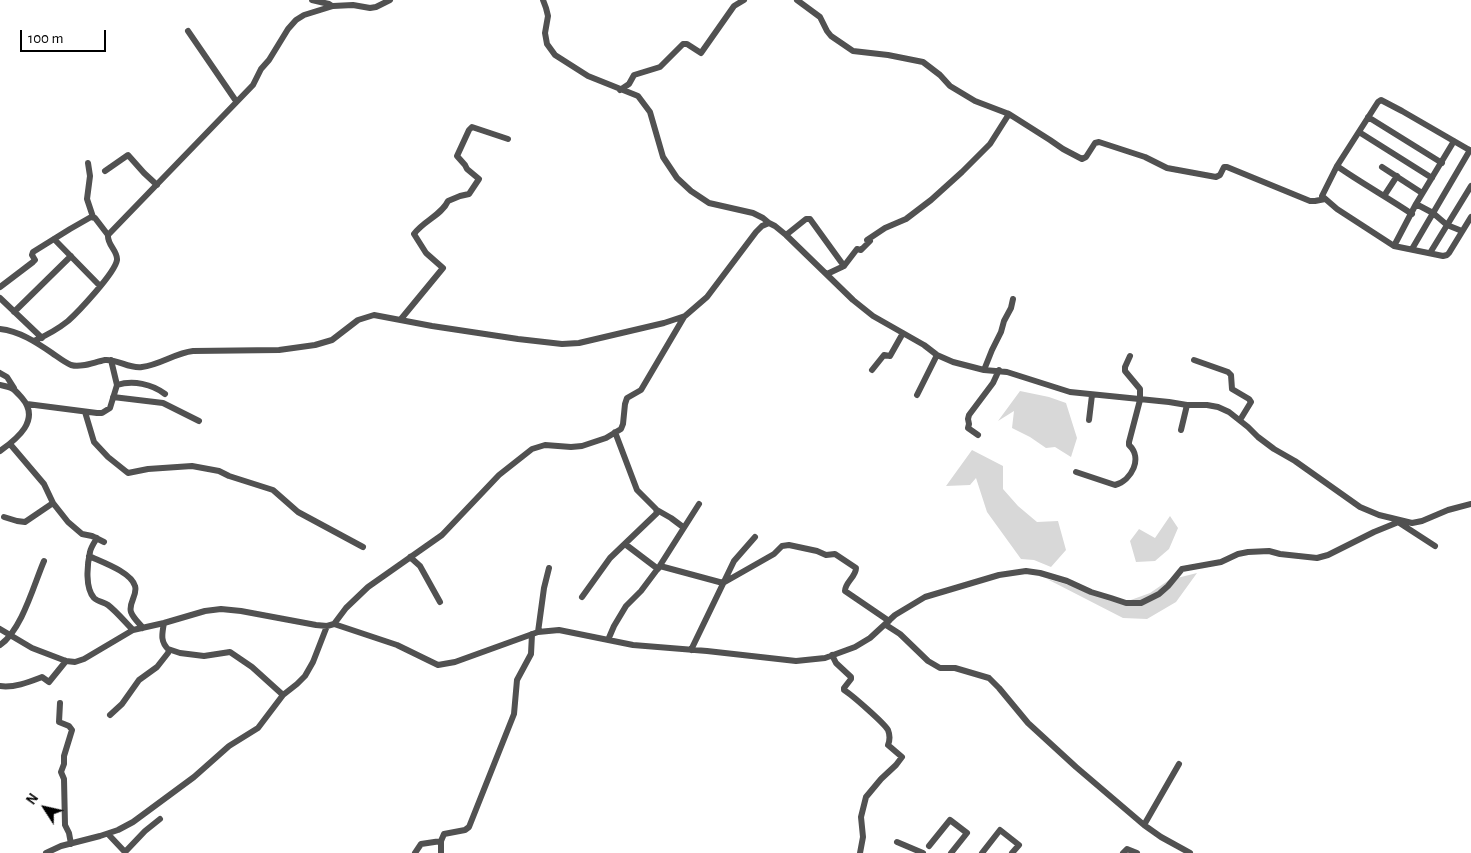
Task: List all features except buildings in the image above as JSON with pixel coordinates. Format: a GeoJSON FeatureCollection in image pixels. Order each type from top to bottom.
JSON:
{"type":"FeatureCollection","features":[{"type":"Feature","properties":{"kind":"street"},"geometry":{"type":"LineString","coordinates":[[312,0],[332,6]]}},
{"type":"Feature","properties":{"kind":"street"},"geometry":{"type":"LineString","coordinates":[[108,235],[254,82],[296,20],[310,12],[332,6],[353,5],[370,8],[390,0]]}},
{"type":"Feature","properties":{"kind":"street"},"geometry":{"type":"LineString","coordinates":[[542,0],[548,16],[545,37],[547,44],[555,55],[588,76],[638,96],[650,112],[663,157],[677,178],[691,191],[717,206],[752,213],[763,218],[786,235],[853,300],[873,316],[924,345],[937,355],[953,362],[984,370],[999,370],[1027,377],[1070,392],[1187,406],[1207,405],[1218,407],[1240,420],[1274,449],[1295,461],[1360,506],[1379,515],[1400,521],[1412,523],[1422,521],[1448,510],[1471,504]]}},
{"type":"Feature","properties":{"kind":"street"},"geometry":{"type":"LineString","coordinates":[[620,90],[628,84],[634,75],[660,67],[684,44],[701,53],[734,6],[744,0]]}},
{"type":"Feature","properties":{"kind":"street"},"geometry":{"type":"LineString","coordinates":[[797,0],[820,17],[827,32],[853,51],[923,62],[940,75],[950,86],[975,101],[1009,114],[1082,159],[1086,157],[1095,143],[1099,142],[1145,157],[1167,168],[1216,177],[1227,166],[1310,201],[1325,199]]}},
{"type":"Feature","properties":{"kind":"street"},"geometry":{"type":"LineString","coordinates":[[188,31],[236,101]]}},
{"type":"Feature","properties":{"kind":"street"},"geometry":{"type":"LineString","coordinates":[[835,32],[839,42]]}},
{"type":"Feature","properties":{"kind":"street"},"geometry":{"type":"LineString","coordinates":[[1412,249],[1470,150],[1384,101],[1378,102],[1337,166],[1322,196],[1336,209],[1394,246],[1430,253],[1447,255],[1456,244],[1471,217]]}},
{"type":"Feature","properties":{"kind":"street"},"geometry":{"type":"LineString","coordinates":[[827,274],[844,266],[857,250],[861,250],[870,241],[867,240],[885,228],[906,219],[931,200],[990,144],[1009,114]]}},
{"type":"Feature","properties":{"kind":"street"},"geometry":{"type":"LineString","coordinates":[[1368,117],[1442,162]]}},
{"type":"Feature","properties":{"kind":"street"},"geometry":{"type":"LineString","coordinates":[[401,320],[443,268],[426,253],[414,234],[445,207],[448,201],[469,194],[479,180],[479,177],[467,169],[457,156],[469,130],[472,127],[508,139]]}},
{"type":"Feature","properties":{"kind":"street"},"geometry":{"type":"LineString","coordinates":[[1359,132],[1432,178]]}},
{"type":"Feature","properties":{"kind":"street"},"geometry":{"type":"LineString","coordinates":[[1394,246],[1422,193],[1454,141]]}},
{"type":"Feature","properties":{"kind":"street"},"geometry":{"type":"LineString","coordinates":[[105,171],[128,155],[157,185]]}},
{"type":"Feature","properties":{"kind":"street"},"geometry":{"type":"LineString","coordinates":[[34,341],[42,338],[67,321],[100,286],[117,260],[108,240],[108,235],[93,217],[87,199],[90,174],[88,163]]}},
{"type":"Feature","properties":{"kind":"street"},"geometry":{"type":"LineString","coordinates":[[1337,166],[1362,184],[1412,214]]}},
{"type":"Feature","properties":{"kind":"street"},"geometry":{"type":"LineString","coordinates":[[1382,167],[1422,193]]}},
{"type":"Feature","properties":{"kind":"street"},"geometry":{"type":"LineString","coordinates":[[1384,196],[1397,176]]}},
{"type":"Feature","properties":{"kind":"street"},"geometry":{"type":"LineString","coordinates":[[1430,253],[1471,186]]}},
{"type":"Feature","properties":{"kind":"street"},"geometry":{"type":"LineString","coordinates":[[1416,204],[1433,212],[1447,225],[1462,231]]}},
{"type":"Feature","properties":{"kind":"street"},"geometry":{"type":"LineString","coordinates":[[0,287],[35,260],[32,255],[33,252],[93,217]]}},
{"type":"Feature","properties":{"kind":"street"},"geometry":{"type":"LineString","coordinates":[[786,235],[806,219],[810,219],[844,266]]}},
{"type":"Feature","properties":{"kind":"street"},"geometry":{"type":"LineString","coordinates":[[46,853],[61,846],[118,830],[141,816],[194,777],[229,746],[258,728],[283,695],[297,684],[309,670],[330,625],[346,608],[368,587],[442,535],[498,475],[532,449],[545,444],[571,447],[582,446],[596,442],[622,428],[627,398],[641,390],[685,316],[708,297],[756,232],[768,223]]}},
{"type":"Feature","properties":{"kind":"street"},"geometry":{"type":"LineString","coordinates":[[54,239],[100,286]]}},
{"type":"Feature","properties":{"kind":"street"},"geometry":{"type":"LineString","coordinates":[[14,312],[71,256]]}},
{"type":"Feature","properties":{"kind":"street"},"geometry":{"type":"LineString","coordinates":[[0,298],[42,338]]}},
{"type":"Feature","properties":{"kind":"street"},"geometry":{"type":"LineString","coordinates":[[984,370],[1011,308],[1013,299]]}},
{"type":"Feature","properties":{"kind":"street"},"geometry":{"type":"LineString","coordinates":[[0,329],[34,341],[73,365],[112,360],[130,367],[142,367],[193,350],[279,350],[315,345],[332,340],[358,320],[378,315],[432,326],[562,344],[579,343],[664,323],[685,316]]}},
{"type":"Feature","properties":{"kind":"street"},"geometry":{"type":"LineString","coordinates":[[872,370],[884,355],[890,356],[903,333]]}},
{"type":"Feature","properties":{"kind":"street"},"geometry":{"type":"LineString","coordinates":[[917,394],[937,355]]}},
{"type":"Feature","properties":{"kind":"street"},"geometry":{"type":"LineString","coordinates":[[1076,472],[1115,485],[1120,484],[1131,476],[1135,455],[1129,442],[1140,400],[1140,389],[1125,371],[1130,356]]}},
{"type":"Feature","properties":{"kind":"street"},"geometry":{"type":"LineString","coordinates":[[27,404],[84,412],[98,413],[106,411],[112,404],[117,383],[112,360]]}},
{"type":"Feature","properties":{"kind":"street"},"geometry":{"type":"LineString","coordinates":[[1194,360],[1231,374],[1232,389],[1251,402],[1240,420]]}},
{"type":"Feature","properties":{"kind":"street"},"geometry":{"type":"LineString","coordinates":[[978,435],[968,428],[968,417],[993,384],[999,370]]}},
{"type":"Feature","properties":{"kind":"street"},"geometry":{"type":"LineString","coordinates":[[0,373],[7,377],[29,408],[28,423],[10,444],[0,451]]}},
{"type":"Feature","properties":{"kind":"street"},"geometry":{"type":"LineString","coordinates":[[117,383],[144,384],[157,388],[165,394]]}},
{"type":"Feature","properties":{"kind":"street"},"geometry":{"type":"LineString","coordinates":[[0,385],[14,388]]}},
{"type":"Feature","properties":{"kind":"street"},"geometry":{"type":"LineString","coordinates":[[1090,420],[1092,395]]}},
{"type":"Feature","properties":{"kind":"street"},"geometry":{"type":"LineString","coordinates":[[113,397],[163,403],[199,420]]}},
{"type":"Feature","properties":{"kind":"street"},"geometry":{"type":"LineString","coordinates":[[1181,430],[1187,406]]}},
{"type":"Feature","properties":{"kind":"street"},"geometry":{"type":"LineString","coordinates":[[84,412],[94,442],[128,473],[148,469],[192,466],[219,471],[228,476],[273,490],[298,512],[363,547]]}},
{"type":"Feature","properties":{"kind":"street"},"geometry":{"type":"LineString","coordinates":[[615,432],[638,490],[657,510],[684,527]]}},
{"type":"Feature","properties":{"kind":"street"},"geometry":{"type":"LineString","coordinates":[[10,444],[44,484],[52,503],[62,516],[80,532],[104,542]]}},
{"type":"Feature","properties":{"kind":"street"},"geometry":{"type":"LineString","coordinates":[[4,516],[17,522],[24,522],[52,503]]}},
{"type":"Feature","properties":{"kind":"street"},"geometry":{"type":"LineString","coordinates":[[608,640],[628,603],[641,591],[659,568],[699,504]]}},
{"type":"Feature","properties":{"kind":"street"},"geometry":{"type":"LineString","coordinates":[[582,597],[606,562],[656,515],[657,510]]}},
{"type":"Feature","properties":{"kind":"street"},"geometry":{"type":"LineString","coordinates":[[1400,521],[1434,546]]}},
{"type":"Feature","properties":{"kind":"street"},"geometry":{"type":"LineString","coordinates":[[0,629],[32,648],[66,661],[75,662],[84,660],[133,630],[195,613],[221,609],[288,621],[330,625],[397,645],[438,665],[455,662],[535,633],[546,631],[569,631],[633,645],[796,661],[825,658],[855,647],[870,638],[895,616],[925,597],[998,575],[1026,571],[1040,573],[1126,603],[1141,603],[1159,594],[1182,569],[1221,562],[1238,554],[1248,552],[1268,551],[1318,558],[1400,521]]}},
{"type":"Feature","properties":{"kind":"street"},"geometry":{"type":"LineString","coordinates":[[97,538],[89,556],[88,585],[92,595],[99,602],[107,605],[133,630]]}},
{"type":"Feature","properties":{"kind":"street"},"geometry":{"type":"LineString","coordinates":[[691,650],[734,561],[756,538]]}},
{"type":"Feature","properties":{"kind":"street"},"geometry":{"type":"LineString","coordinates":[[625,544],[659,568],[723,583],[774,554],[785,545],[824,554],[834,554],[856,568],[856,572],[845,591],[888,623],[928,661],[940,668],[955,668],[989,678],[1028,723],[1050,744],[1144,825],[1190,853]]}},
{"type":"Feature","properties":{"kind":"street"},"geometry":{"type":"LineString","coordinates":[[89,556],[124,573],[132,581],[136,587],[130,606],[131,614],[144,628]]}},
{"type":"Feature","properties":{"kind":"street"},"geometry":{"type":"LineString","coordinates":[[410,557],[420,566],[440,602]]}},
{"type":"Feature","properties":{"kind":"street"},"geometry":{"type":"LineString","coordinates":[[0,645],[10,635],[31,597],[44,560]]}},
{"type":"Feature","properties":{"kind":"street"},"geometry":{"type":"LineString","coordinates":[[441,853],[441,841],[444,834],[462,831],[469,827],[514,714],[517,680],[531,654],[549,568]]}},
{"type":"Feature","properties":{"kind":"street"},"geometry":{"type":"LineString","coordinates":[[164,623],[163,643],[168,650],[204,656],[230,652],[252,667],[283,695]]}},
{"type":"Feature","properties":{"kind":"street"},"geometry":{"type":"LineString","coordinates":[[110,715],[122,704],[140,680],[157,667],[168,653],[168,650]]}},
{"type":"Feature","properties":{"kind":"street"},"geometry":{"type":"LineString","coordinates":[[832,656],[836,663],[851,677],[844,690],[888,730],[890,740],[888,745],[902,756],[866,797],[861,817],[863,837],[860,853]]}},
{"type":"Feature","properties":{"kind":"street"},"geometry":{"type":"LineString","coordinates":[[0,686],[5,687],[28,683],[42,677],[50,682],[66,661]]}},
{"type":"Feature","properties":{"kind":"street"},"geometry":{"type":"LineString","coordinates":[[60,703],[59,722],[69,726],[72,730],[64,756],[64,765],[60,772],[64,779],[65,825],[71,844]]}},
{"type":"Feature","properties":{"kind":"street"},"geometry":{"type":"LineString","coordinates":[[1144,825],[1179,764]]}},
{"type":"Feature","properties":{"kind":"street"},"geometry":{"type":"LineString","coordinates":[[108,834],[125,852],[160,819]]}},
{"type":"Feature","properties":{"kind":"street"},"geometry":{"type":"LineString","coordinates":[[930,846],[950,820],[967,833],[952,853]]}},
{"type":"Feature","properties":{"kind":"street"},"geometry":{"type":"LineString","coordinates":[[982,853],[1000,830],[1018,845],[1012,853]]}},
{"type":"Feature","properties":{"kind":"street"},"geometry":{"type":"LineString","coordinates":[[415,853],[421,844],[441,841]]}},
{"type":"Feature","properties":{"kind":"street"},"geometry":{"type":"LineString","coordinates":[[897,842],[924,853]]}},
{"type":"Feature","properties":{"kind":"street"},"geometry":{"type":"LineString","coordinates":[[1123,853],[1126,849],[1137,853]]}},
{"type":"Feature","properties":{"kind":"shaded area"},"geometry":{"type":"Polygon","coordinates":[[[1020,391],[1049,397],[1066,403],[1077,438],[1071,457],[1055,447],[1046,448],[1012,428],[1014,411],[998,421],[1020,391]]]}},
{"type":"Feature","properties":{"kind":"shaded area"},"geometry":{"type":"Polygon","coordinates":[[[972,450],[1003,466],[1003,489],[1018,506],[1037,522],[1058,521],[1066,550],[1051,567],[1034,560],[1021,559],[987,512],[976,478],[970,485],[946,486],[972,450]]]}},
{"type":"Feature","properties":{"kind":"shaded area"},"geometry":{"type":"Polygon","coordinates":[[[1170,516],[1178,528],[1169,549],[1155,561],[1136,562],[1130,541],[1139,529],[1155,538],[1170,516]]]}},
{"type":"Feature","properties":{"kind":"shaded area"},"geometry":{"type":"Polygon","coordinates":[[[1197,573],[1176,602],[1147,619],[1123,618],[1047,579],[1128,601],[1150,593],[1169,580],[1197,573]]]}}]}
